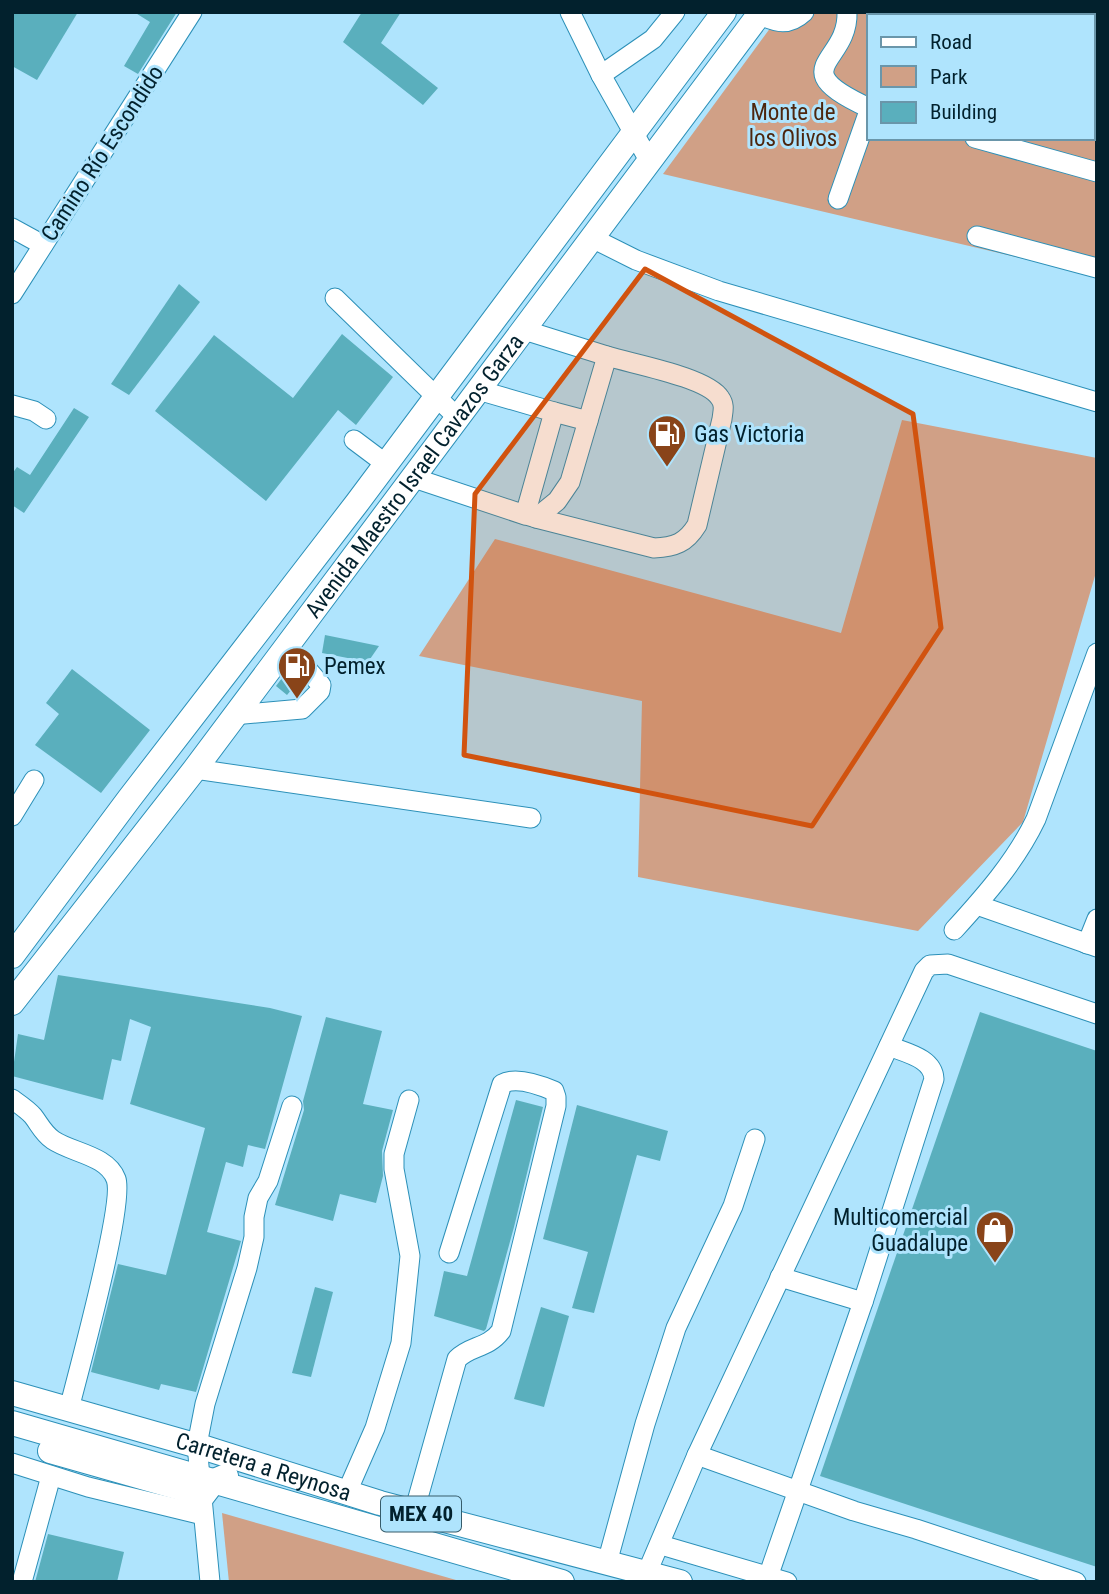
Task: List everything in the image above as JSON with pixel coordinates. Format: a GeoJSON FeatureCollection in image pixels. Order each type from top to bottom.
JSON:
{"type":"FeatureCollection","features":[{"type":"Feature","properties":{"kind":"main road","name":"Avenida Maestro Israel Cavazos Garza"},"geometry":{"type":"LineString","coordinates":[[12,956],[357,503],[724,12]]}},
{"type":"Feature","properties":{"kind":"main road","name":"Avenida Maestro Israel Cavazos Garza"},"geometry":{"type":"LineString","coordinates":[[12,1003],[195,769],[760,14]]}},
{"type":"Feature","properties":{"kind":"main road"},"geometry":{"type":"LineString","coordinates":[[357,503],[380,519]]}},
{"type":"Feature","properties":{"kind":"main road"},"geometry":{"type":"LineString","coordinates":[[309,565],[333,582]]}},
{"type":"Feature","properties":{"kind":"main road","name":"Carretera a Reynosa"},"geometry":{"type":"LineString","coordinates":[[12,1393],[197,1445],[380,1503],[607,1563],[646,1577],[680,1582]]}},
{"type":"Feature","properties":{"kind":"main road","name":"Carretera a Reynosa"},"geometry":{"type":"LineString","coordinates":[[12,1423],[204,1492],[562,1582]]}},
{"type":"Feature","properties":{"kind":"main road"},"geometry":{"type":"LineString","coordinates":[[12,1439],[187,1490],[204,1492],[223,1476],[237,1477],[356,1507],[380,1503]]}},
{"type":"Feature","properties":{"kind":"street","name":"Camino Río Escondido"},"geometry":{"type":"LineString","coordinates":[[12,294],[192,12]]}},
{"type":"Feature","properties":{"kind":"street"},"geometry":{"type":"LineString","coordinates":[[570,12],[601,75],[650,162]]}},
{"type":"Feature","properties":{"kind":"street"},"geometry":{"type":"LineString","coordinates":[[601,75],[653,38],[676,12]]}},
{"type":"Feature","properties":{"kind":"street"},"geometry":{"type":"LineString","coordinates":[[760,14],[779,23],[793,21],[804,12]]}},
{"type":"Feature","properties":{"kind":"street"},"geometry":{"type":"LineString","coordinates":[[847,12],[846,24],[828,58],[825,76],[830,87],[867,108]]}},
{"type":"Feature","properties":{"kind":"street"},"geometry":{"type":"LineString","coordinates":[[838,199],[867,115]]}},
{"type":"Feature","properties":{"kind":"street"},"geometry":{"type":"LineString","coordinates":[[982,140],[1097,172]]}},
{"type":"Feature","properties":{"kind":"street"},"geometry":{"type":"LineString","coordinates":[[12,228],[43,245]]}},
{"type":"Feature","properties":{"kind":"street"},"geometry":{"type":"LineString","coordinates":[[976,236],[1097,268]]}},
{"type":"Feature","properties":{"kind":"street"},"geometry":{"type":"LineString","coordinates":[[594,239],[636,260],[719,291],[1097,402]]}},
{"type":"Feature","properties":{"kind":"street"},"geometry":{"type":"LineString","coordinates":[[335,298],[457,417]]}},
{"type":"Feature","properties":{"kind":"street"},"geometry":{"type":"LineString","coordinates":[[411,477],[531,516],[654,548],[670,548],[681,544],[690,536],[697,524],[722,419],[724,408],[721,398],[703,383],[524,330]]}},
{"type":"Feature","properties":{"kind":"street"},"geometry":{"type":"LineString","coordinates":[[531,516],[557,501],[570,482],[607,356]]}},
{"type":"Feature","properties":{"kind":"street"},"geometry":{"type":"LineString","coordinates":[[478,390],[588,421]]}},
{"type":"Feature","properties":{"kind":"street"},"geometry":{"type":"LineString","coordinates":[[12,405],[34,411],[46,419]]}},
{"type":"Feature","properties":{"kind":"street"},"geometry":{"type":"LineString","coordinates":[[531,516],[554,412]]}},
{"type":"Feature","properties":{"kind":"street"},"geometry":{"type":"LineString","coordinates":[[354,440],[386,464]]}},
{"type":"Feature","properties":{"kind":"street"},"geometry":{"type":"LineString","coordinates":[[233,715],[302,709],[320,691],[321,686],[286,645]]}},
{"type":"Feature","properties":{"kind":"street"},"geometry":{"type":"LineString","coordinates":[[954,930],[977,905],[1027,839],[1092,681],[1097,653]]}},
{"type":"Feature","properties":{"kind":"street"},"geometry":{"type":"LineString","coordinates":[[195,769],[531,818]]}},
{"type":"Feature","properties":{"kind":"street"},"geometry":{"type":"LineString","coordinates":[[12,816],[34,780]]}},
{"type":"Feature","properties":{"kind":"street"},"geometry":{"type":"LineString","coordinates":[[977,905],[1092,945],[1097,919]]}},
{"type":"Feature","properties":{"kind":"street"},"geometry":{"type":"LineString","coordinates":[[646,1577],[697,1455],[924,971],[930,965],[948,964],[1097,1014]]}},
{"type":"Feature","properties":{"kind":"street"},"geometry":{"type":"LineString","coordinates":[[661,1545],[777,1579],[797,1490],[863,1302],[934,1079],[933,1070],[928,1064],[889,1046]]}},
{"type":"Feature","properties":{"kind":"street"},"geometry":{"type":"LineString","coordinates":[[414,1512],[457,1359],[464,1352],[492,1342],[501,1331],[556,1106],[554,1091],[516,1081],[502,1084],[449,1253]]}},
{"type":"Feature","properties":{"kind":"street"},"geometry":{"type":"LineString","coordinates":[[12,1099],[33,1116],[41,1131],[55,1142],[97,1160],[108,1167],[116,1178],[118,1192],[107,1252],[69,1409]]}},
{"type":"Feature","properties":{"kind":"street"},"geometry":{"type":"LineString","coordinates":[[347,1492],[375,1428],[401,1343],[410,1255],[394,1169],[394,1154],[409,1100]]}},
{"type":"Feature","properties":{"kind":"street"},"geometry":{"type":"LineString","coordinates":[[209,1582],[204,1492],[197,1445],[205,1404],[247,1268],[254,1237],[258,1198],[268,1181],[292,1106]]}},
{"type":"Feature","properties":{"kind":"street"},"geometry":{"type":"LineString","coordinates":[[607,1563],[645,1424],[676,1328],[733,1206],[755,1139]]}},
{"type":"Feature","properties":{"kind":"street"},"geometry":{"type":"LineString","coordinates":[[780,1277],[863,1302]]}},
{"type":"Feature","properties":{"kind":"street"},"geometry":{"type":"LineString","coordinates":[[697,1455],[854,1511],[1076,1582]]}},
{"type":"Feature","properties":{"kind":"street"},"geometry":{"type":"LineString","coordinates":[[12,1463],[51,1476],[204,1492]]}},
{"type":"Feature","properties":{"kind":"street"},"geometry":{"type":"LineString","coordinates":[[22,1582],[51,1476]]}},
{"type":"Feature","properties":{"kind":"highlighted area"},"geometry":{"type":"Polygon","coordinates":[[[645,269],[913,414],[941,628],[812,826],[464,755],[475,494],[645,269]]]}},
{"type":"Feature","properties":{"kind":"green space","name":"Monte de los Olivos"},"geometry":{"type":"Polygon","coordinates":[[[782,12],[1097,12],[1097,276],[663,174],[782,12]]]}},
{"type":"Feature","properties":{"kind":"green space"},"geometry":{"type":"Polygon","coordinates":[[[902,420],[1097,458],[1097,569],[1023,822],[918,931],[638,877],[642,701],[419,656],[495,539],[841,633],[902,420]]]}},
{"type":"Feature","properties":{"kind":"green space"},"geometry":{"type":"Polygon","coordinates":[[[222,1513],[463,1582],[229,1582],[222,1513]]]}},
{"type":"Feature","properties":{"kind":"building"},"geometry":{"type":"Polygon","coordinates":[[[12,12],[78,12],[37,80],[12,66],[12,12]]]}},
{"type":"Feature","properties":{"kind":"building"},"geometry":{"type":"Polygon","coordinates":[[[134,12],[177,12],[138,74],[124,66],[150,22],[134,12]]]}},
{"type":"Feature","properties":{"kind":"building"},"geometry":{"type":"Polygon","coordinates":[[[362,12],[401,12],[381,43],[438,88],[423,105],[343,42],[362,12]]]}},
{"type":"Feature","properties":{"kind":"building"},"geometry":{"type":"Polygon","coordinates":[[[179,284],[200,302],[129,395],[111,384],[179,284]]]}},
{"type":"Feature","properties":{"kind":"building"},"geometry":{"type":"Polygon","coordinates":[[[342,334],[393,377],[356,425],[338,410],[266,501],[155,411],[214,335],[293,398],[342,334]]]}},
{"type":"Feature","properties":{"kind":"building"},"geometry":{"type":"Polygon","coordinates":[[[74,408],[89,417],[24,513],[12,505],[12,474],[17,467],[30,475],[74,408]]]}},
{"type":"Feature","properties":{"kind":"building"},"geometry":{"type":"Polygon","coordinates":[[[325,635],[379,646],[368,662],[322,653],[325,635]]]}},
{"type":"Feature","properties":{"kind":"building"},"geometry":{"type":"Polygon","coordinates":[[[72,669],[150,730],[101,793],[35,745],[59,714],[46,703],[72,669]]]}},
{"type":"Feature","properties":{"kind":"building"},"geometry":{"type":"Polygon","coordinates":[[[285,674],[296,683],[294,686],[300,680],[307,687],[299,694],[292,689],[287,695],[276,686],[285,674]]]}},
{"type":"Feature","properties":{"kind":"building"},"geometry":{"type":"Polygon","coordinates":[[[58,975],[270,1008],[302,1016],[265,1149],[248,1145],[243,1167],[226,1162],[207,1232],[241,1241],[196,1392],[161,1384],[159,1390],[91,1372],[118,1264],[166,1275],[205,1128],[130,1104],[151,1027],[130,1019],[121,1061],[112,1059],[103,1100],[12,1076],[18,1034],[44,1040],[58,975]]]}},
{"type":"Feature","properties":{"kind":"building","name":"Multicomercial Guadalupe"},"geometry":{"type":"Polygon","coordinates":[[[980,1012],[1097,1051],[1097,1567],[820,1476],[980,1012]]]}},
{"type":"Feature","properties":{"kind":"building"},"geometry":{"type":"Polygon","coordinates":[[[326,1017],[382,1031],[363,1104],[393,1110],[382,1151],[383,1176],[376,1203],[340,1194],[333,1221],[275,1205],[304,1110],[303,1101],[326,1017]]]}},
{"type":"Feature","properties":{"kind":"building"},"geometry":{"type":"Polygon","coordinates":[[[516,1100],[543,1107],[514,1227],[484,1331],[434,1316],[444,1271],[467,1276],[516,1100]]]}},
{"type":"Feature","properties":{"kind":"building"},"geometry":{"type":"Polygon","coordinates":[[[577,1105],[668,1131],[660,1161],[637,1155],[594,1313],[572,1308],[588,1252],[543,1239],[577,1105]]]}},
{"type":"Feature","properties":{"kind":"building"},"geometry":{"type":"Polygon","coordinates":[[[315,1287],[333,1292],[311,1377],[292,1373],[315,1287]]]}},
{"type":"Feature","properties":{"kind":"building"},"geometry":{"type":"Polygon","coordinates":[[[541,1307],[569,1316],[544,1407],[514,1399],[541,1307]]]}},
{"type":"Feature","properties":{"kind":"building"},"geometry":{"type":"Polygon","coordinates":[[[48,1534],[124,1552],[117,1582],[35,1582],[48,1534]]]}},
{"type":"Feature","properties":{"kind":"place","name":"Gas Victoria"},"geometry":{"type":"Point","coordinates":[667,468]}},
{"type":"Feature","properties":{"kind":"place","name":"Pemex"},"geometry":{"type":"Point","coordinates":[297,700]}},
{"type":"Feature","properties":{"kind":"place","name":"Multicomercial Guadalupe"},"geometry":{"type":"Point","coordinates":[995,1264]}}]}
